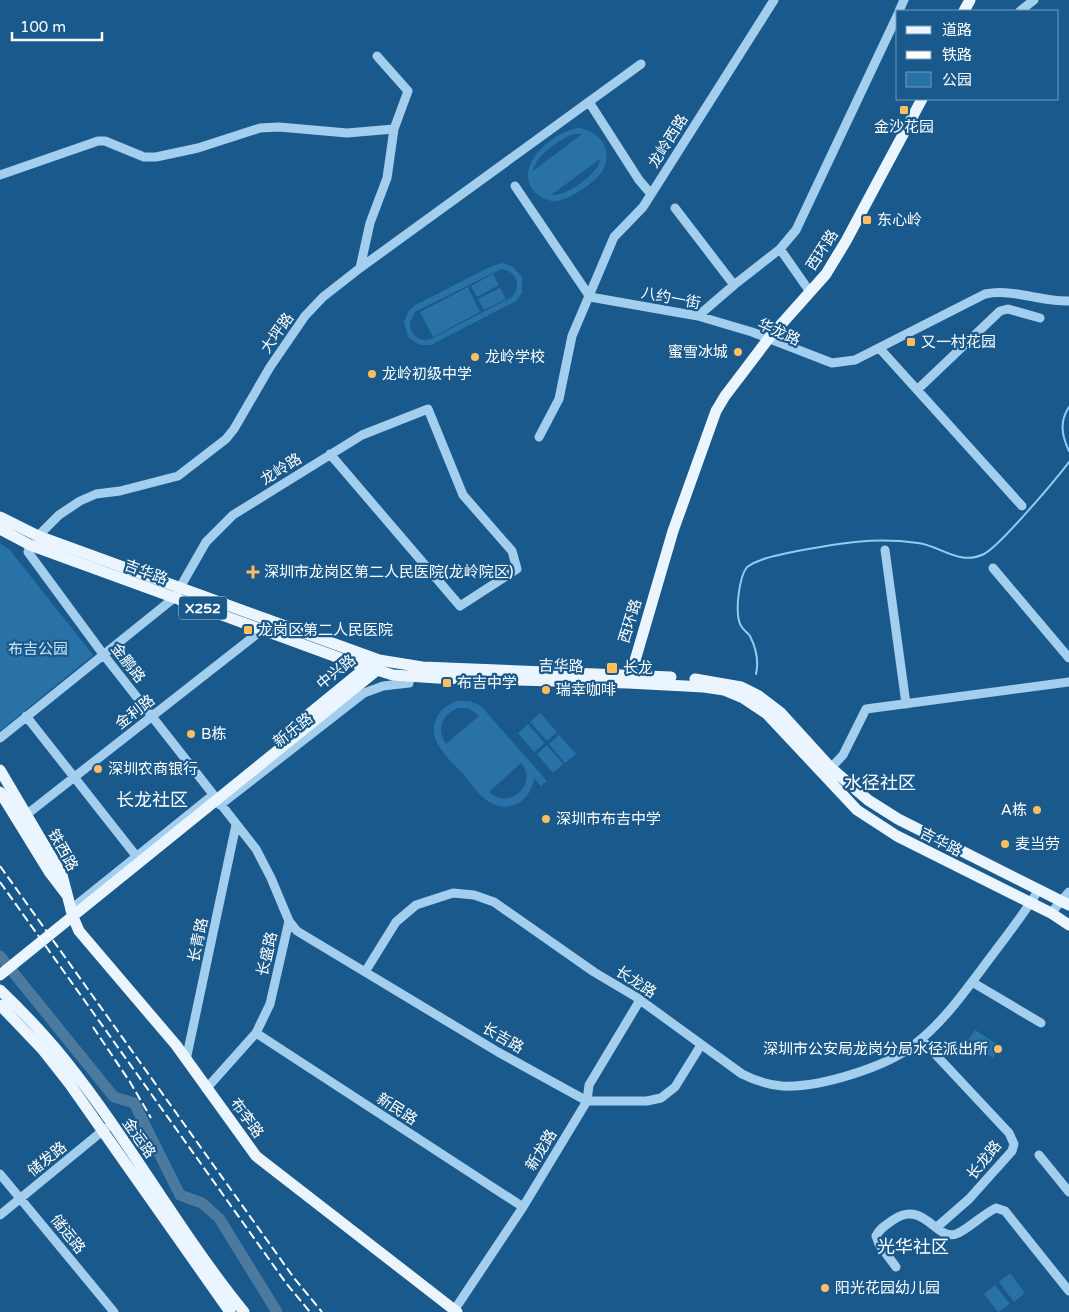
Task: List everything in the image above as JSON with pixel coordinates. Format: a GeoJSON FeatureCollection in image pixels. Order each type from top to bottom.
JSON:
{"type":"FeatureCollection","features":[{"type":"Feature","properties":{"kind":"main road","name":"西环路"},"geometry":{"type":"LineString","coordinates":[[629,678],[673,531],[716,412],[725,396],[765,340],[822,271],[842,238],[915,100]]}},
{"type":"Feature","properties":{"kind":"main road","name":"西环路"},"geometry":{"type":"LineString","coordinates":[[765,340],[826,274],[846,241],[921,100]]}},
{"type":"Feature","properties":{"kind":"main road","name":"吉华路"},"geometry":{"type":"LineString","coordinates":[[0,517],[38,536],[262,630],[364,667]]}},
{"type":"Feature","properties":{"kind":"main road","name":"吉华路"},"geometry":{"type":"LineString","coordinates":[[0,529],[30,545],[177,593],[377,666],[410,676],[710,680],[741,686],[760,696],[780,712],[857,810],[897,836],[1051,913],[1069,925]]}},
{"type":"Feature","properties":{"kind":"main road","name":"吉华路"},"geometry":{"type":"LineString","coordinates":[[377,666],[629,678]]}},
{"type":"Feature","properties":{"kind":"main road","name":"中兴路"},"geometry":{"type":"LineString","coordinates":[[0,975],[331,701],[364,667],[377,666]]}},
{"type":"Feature","properties":{"kind":"main road","name":"中兴路"},"geometry":{"type":"LineString","coordinates":[[0,966],[377,666]]}},
{"type":"Feature","properties":{"kind":"main road","name":"铁西路"},"geometry":{"type":"LineString","coordinates":[[0,770],[14,805],[50,874],[66,894]]}},
{"type":"Feature","properties":{"kind":"main road","name":"吉华路"},"geometry":{"type":"LineString","coordinates":[[827,772],[898,819],[1039,889],[1067,899]]}},
{"type":"Feature","properties":{"kind":"main road","name":"铁西路"},"geometry":{"type":"LineString","coordinates":[[0,792],[26,815],[62,875],[66,894]]}},
{"type":"Feature","properties":{"kind":"main road","name":"布李路"},"geometry":{"type":"LineString","coordinates":[[66,894],[71,912],[83,937],[186,1060],[256,1156],[456,1310]]}},
{"type":"Feature","properties":{"kind":"main road","name":"金运路"},"geometry":{"type":"LineString","coordinates":[[0,990],[60,1054],[230,1312]]}},
{"type":"Feature","properties":{"kind":"main road","name":"金运路"},"geometry":{"type":"LineString","coordinates":[[0,1005],[56,1066],[107,1128],[244,1312]]}},
{"type":"Feature","properties":{"kind":"street","name":"龙岭西路"},"geometry":{"type":"LineString","coordinates":[[539,438],[559,399],[572,336],[614,237],[643,207],[774,0]]}},
{"type":"Feature","properties":{"kind":"street"},"geometry":{"type":"LineString","coordinates":[[1021,10],[1034,0]]}},
{"type":"Feature","properties":{"kind":"street"},"geometry":{"type":"LineString","coordinates":[[698,316],[780,249],[796,230],[896,17]]}},
{"type":"Feature","properties":{"kind":"street"},"geometry":{"type":"LineString","coordinates":[[360,268],[370,223],[387,178],[394,129],[408,91],[377,56]]}},
{"type":"Feature","properties":{"kind":"street","name":"大坪路"},"geometry":{"type":"LineString","coordinates":[[38,536],[59,515],[80,501],[96,494],[120,491],[178,476],[218,445],[245,414],[270,366],[305,316],[324,297],[360,268],[641,64]]}},
{"type":"Feature","properties":{"kind":"street"},"geometry":{"type":"LineString","coordinates":[[589,102],[638,180],[651,194]]}},
{"type":"Feature","properties":{"kind":"street"},"geometry":{"type":"LineString","coordinates":[[0,175],[98,141],[105,141],[144,157],[156,157],[198,148],[260,128],[278,127],[347,133],[394,129]]}},
{"type":"Feature","properties":{"kind":"street"},"geometry":{"type":"LineString","coordinates":[[515,186],[590,297]]}},
{"type":"Feature","properties":{"kind":"street"},"geometry":{"type":"LineString","coordinates":[[675,208],[734,285]]}},
{"type":"Feature","properties":{"kind":"street"},"geometry":{"type":"LineString","coordinates":[[780,249],[808,289]]}},
{"type":"Feature","properties":{"kind":"street","name":"华龙路"},"geometry":{"type":"LineString","coordinates":[[746,332],[749,337],[765,340],[825,361],[839,363],[855,360],[985,294],[1001,292],[1051,301],[1069,301]]}},
{"type":"Feature","properties":{"kind":"street","name":"八约一街"},"geometry":{"type":"LineString","coordinates":[[590,297],[698,316],[746,332]]}},
{"type":"Feature","properties":{"kind":"street","name":"华龙路"},"geometry":{"type":"LineString","coordinates":[[765,340],[834,369],[857,364],[985,299],[1001,297],[1050,305],[1069,305]]}},
{"type":"Feature","properties":{"kind":"street"},"geometry":{"type":"LineString","coordinates":[[917,390],[1000,311],[1008,309],[1040,318]]}},
{"type":"Feature","properties":{"kind":"street"},"geometry":{"type":"LineString","coordinates":[[882,351],[1022,506]]}},
{"type":"Feature","properties":{"kind":"street","name":"龙岭路"},"geometry":{"type":"LineString","coordinates":[[177,593],[206,542],[234,515],[330,454],[362,435],[428,409],[463,495],[512,551],[517,569],[460,606],[330,454]]}},
{"type":"Feature","properties":{"kind":"street","name":"金鹏路"},"geometry":{"type":"LineString","coordinates":[[30,545],[28,552],[103,654],[216,800]]}},
{"type":"Feature","properties":{"kind":"street"},"geometry":{"type":"LineString","coordinates":[[885,550],[906,704]]}},
{"type":"Feature","properties":{"kind":"street"},"geometry":{"type":"LineString","coordinates":[[993,568],[1069,658]]}},
{"type":"Feature","properties":{"kind":"street"},"geometry":{"type":"LineString","coordinates":[[0,738],[177,593]]}},
{"type":"Feature","properties":{"kind":"street","name":"金利路"},"geometry":{"type":"LineString","coordinates":[[26,815],[262,630]]}},
{"type":"Feature","properties":{"kind":"street","name":"新乐路"},"geometry":{"type":"LineString","coordinates":[[216,800],[355,698],[377,687],[409,683],[410,676]]}},
{"type":"Feature","properties":{"kind":"street"},"geometry":{"type":"LineString","coordinates":[[827,772],[843,755],[866,709],[1069,682]]}},
{"type":"Feature","properties":{"kind":"street"},"geometry":{"type":"LineString","coordinates":[[26,716],[136,857]]}},
{"type":"Feature","properties":{"kind":"street"},"geometry":{"type":"LineString","coordinates":[[71,912],[136,857],[216,800]]}},
{"type":"Feature","properties":{"kind":"street"},"geometry":{"type":"LineString","coordinates":[[71,912],[216,800]]}},
{"type":"Feature","properties":{"kind":"street","name":"长盛路"},"geometry":{"type":"LineString","coordinates":[[206,1088],[256,1033],[270,1004],[289,921],[271,878],[256,849],[216,800]]}},
{"type":"Feature","properties":{"kind":"street","name":"长青路"},"geometry":{"type":"LineString","coordinates":[[186,1060],[236,826]]}},
{"type":"Feature","properties":{"kind":"street","name":"长龙路"},"geometry":{"type":"LineString","coordinates":[[365,972],[396,922],[416,905],[452,894],[474,895],[494,902],[594,972],[640,1000],[701,1046],[754,1080],[780,1086],[797,1086],[826,1081],[869,1069],[914,1046],[972,982],[1031,903],[1039,889]]}},
{"type":"Feature","properties":{"kind":"street"},"geometry":{"type":"LineString","coordinates":[[1051,913],[1067,899]]}},
{"type":"Feature","properties":{"kind":"street","name":"长吉路"},"geometry":{"type":"LineString","coordinates":[[289,921],[297,931],[498,1052],[587,1101],[647,1101],[661,1098],[675,1087],[701,1046]]}},
{"type":"Feature","properties":{"kind":"street"},"geometry":{"type":"LineString","coordinates":[[972,982],[1042,1023]]}},
{"type":"Feature","properties":{"kind":"street","name":"新龙路"},"geometry":{"type":"LineString","coordinates":[[456,1310],[523,1207],[587,1101],[589,1085],[640,1000]]}},
{"type":"Feature","properties":{"kind":"street","name":"新民路"},"geometry":{"type":"LineString","coordinates":[[256,1033],[523,1207]]}},
{"type":"Feature","properties":{"kind":"street","name":"长龙路"},"geometry":{"type":"LineString","coordinates":[[921,1039],[1009,1133],[1014,1144],[1012,1151],[969,1199],[938,1227]]}},
{"type":"Feature","properties":{"kind":"street","name":"储发路"},"geometry":{"type":"LineString","coordinates":[[0,1215],[107,1128]]}},
{"type":"Feature","properties":{"kind":"street"},"geometry":{"type":"LineString","coordinates":[[1039,1155],[1069,1192]]}},
{"type":"Feature","properties":{"kind":"street","name":"储运路"},"geometry":{"type":"LineString","coordinates":[[0,1174],[114,1312]]}},
{"type":"Feature","properties":{"kind":"street"},"geometry":{"type":"LineString","coordinates":[[896,1267],[879,1244],[876,1236],[880,1229],[898,1217],[908,1213],[918,1215],[946,1234],[956,1234],[996,1208],[1005,1211],[1069,1291]]}},
{"type":"Feature","properties":{"kind":"green space"},"geometry":{"type":"Polygon","coordinates":[[[578,128],[598,137],[605,148],[607,155],[606,163],[599,175],[587,186],[565,199],[552,201],[536,194],[532,189],[528,179],[529,169],[533,159],[540,150],[559,135],[578,128]],[[574,134],[556,144],[544,154],[535,165],[533,171],[582,134],[574,134]],[[600,159],[551,195],[565,192],[581,183],[599,165],[600,159]]]}},
{"type":"Feature","properties":{"kind":"green space"},"geometry":{"type":"Polygon","coordinates":[[[502,263],[512,266],[522,277],[522,293],[516,301],[431,345],[420,345],[408,337],[404,322],[408,312],[415,305],[492,266],[502,263]],[[501,269],[415,312],[410,326],[415,336],[429,340],[512,297],[517,284],[514,276],[501,269]]]}},
{"type":"Feature","properties":{"kind":"green space"},"geometry":{"type":"Polygon","coordinates":[[[493,274],[499,285],[477,297],[471,286],[493,274]]]}},
{"type":"Feature","properties":{"kind":"green space"},"geometry":{"type":"Polygon","coordinates":[[[468,287],[480,312],[433,337],[420,312],[468,287]]]}},
{"type":"Feature","properties":{"kind":"green space"},"geometry":{"type":"Polygon","coordinates":[[[500,288],[506,299],[484,310],[478,299],[500,288]]]}},
{"type":"Feature","properties":{"kind":"green space","name":"布吉公园"},"geometry":{"type":"Polygon","coordinates":[[[0,543],[9,549],[93,655],[0,731],[0,543]]]}},
{"type":"Feature","properties":{"kind":"green space"},"geometry":{"type":"Polygon","coordinates":[[[457,701],[470,701],[481,706],[547,781],[541,786],[534,778],[530,792],[520,802],[508,807],[493,804],[485,799],[446,756],[434,734],[434,725],[437,717],[448,705],[457,701]],[[459,708],[448,714],[442,723],[441,733],[446,744],[479,716],[468,708],[459,708]],[[521,763],[489,792],[505,799],[519,793],[524,787],[526,779],[526,771],[521,763]]]}},
{"type":"Feature","properties":{"kind":"green space"},"geometry":{"type":"Polygon","coordinates":[[[540,713],[557,732],[547,741],[530,722],[540,713]]]}},
{"type":"Feature","properties":{"kind":"green space"},"geometry":{"type":"Polygon","coordinates":[[[528,724],[545,743],[534,752],[518,733],[528,724]]]}},
{"type":"Feature","properties":{"kind":"green space"},"geometry":{"type":"Polygon","coordinates":[[[559,735],[576,754],[565,763],[549,744],[559,735]]]}},
{"type":"Feature","properties":{"kind":"green space"},"geometry":{"type":"Polygon","coordinates":[[[547,745],[563,764],[553,773],[537,754],[547,745]]]}},
{"type":"Feature","properties":{"kind":"green space"},"geometry":{"type":"Polygon","coordinates":[[[975,1030],[1000,1046],[993,1058],[967,1042],[975,1030]]]}},
{"type":"Feature","properties":{"kind":"green space"},"geometry":{"type":"Polygon","coordinates":[[[1010,1273],[1025,1293],[1014,1302],[999,1282],[1010,1273]]]}},
{"type":"Feature","properties":{"kind":"green space"},"geometry":{"type":"Polygon","coordinates":[[[995,1285],[1010,1304],[998,1312],[984,1294],[995,1285]]]}},
{"type":"Feature","properties":{"kind":"waterway"},"geometry":{"type":"LineString","coordinates":[[1069,407],[1063,424],[1065,440],[1069,451]]}},
{"type":"Feature","properties":{"kind":"waterway"},"geometry":{"type":"LineString","coordinates":[[756,674],[757,659],[755,650],[750,636],[740,624],[738,611],[740,586],[747,567],[765,559],[797,551],[843,543],[872,541],[918,543],[958,557],[975,557],[984,554],[1002,539],[1069,462]]}},
{"type":"Feature","properties":{"kind":"waterway"},"geometry":{"type":"LineString","coordinates":[[0,956],[114,1097],[134,1103],[180,1195],[202,1203],[219,1218],[277,1312]]}},
{"type":"Feature","properties":{"kind":"railway"},"geometry":{"type":"LineString","coordinates":[[0,866],[294,1278],[322,1312]]}},
{"type":"Feature","properties":{"kind":"railway"},"geometry":{"type":"LineString","coordinates":[[0,882],[286,1283],[310,1312]]}},
{"type":"Feature","properties":{"kind":"railway"},"geometry":{"type":"LineString","coordinates":[[93,1027],[130,1082],[151,1118]]}},
{"type":"Feature","properties":{"kind":"place","name":"金沙花园"},"geometry":{"type":"Point","coordinates":[904,110]}},
{"type":"Feature","properties":{"kind":"place","name":"东心岭"},"geometry":{"type":"Point","coordinates":[867,220]}},
{"type":"Feature","properties":{"kind":"place","name":"又一村花园"},"geometry":{"type":"Point","coordinates":[911,342]}},
{"type":"Feature","properties":{"kind":"place","name":"蜜雪冰城"},"geometry":{"type":"Point","coordinates":[738,352]}},
{"type":"Feature","properties":{"kind":"place","name":"龙岭学校"},"geometry":{"type":"Point","coordinates":[475,357]}},
{"type":"Feature","properties":{"kind":"place","name":"龙岭初级中学"},"geometry":{"type":"Point","coordinates":[372,374]}},
{"type":"Feature","properties":{"kind":"place","name":"深圳市龙岗区第二人民医院(龙岭院区)"},"geometry":{"type":"Point","coordinates":[253,572]}},
{"type":"Feature","properties":{"kind":"place","name":"龙岗区第二人民医院"},"geometry":{"type":"Point","coordinates":[248,630]}},
{"type":"Feature","properties":{"kind":"place","name":"长龙"},"geometry":{"type":"Point","coordinates":[612,668]}},
{"type":"Feature","properties":{"kind":"place","name":"布吉中学"},"geometry":{"type":"Point","coordinates":[447,683]}},
{"type":"Feature","properties":{"kind":"place","name":"瑞幸咖啡"},"geometry":{"type":"Point","coordinates":[546,690]}},
{"type":"Feature","properties":{"kind":"place","name":"B栋"},"geometry":{"type":"Point","coordinates":[191,734]}},
{"type":"Feature","properties":{"kind":"place","name":"深圳农商银行"},"geometry":{"type":"Point","coordinates":[98,769]}},
{"type":"Feature","properties":{"kind":"place","name":"A栋"},"geometry":{"type":"Point","coordinates":[1037,810]}},
{"type":"Feature","properties":{"kind":"place","name":"深圳市布吉中学"},"geometry":{"type":"Point","coordinates":[546,819]}},
{"type":"Feature","properties":{"kind":"place","name":"麦当劳"},"geometry":{"type":"Point","coordinates":[1005,844]}},
{"type":"Feature","properties":{"kind":"place","name":"深圳市公安局龙岗分局水径派出所"},"geometry":{"type":"Point","coordinates":[998,1049]}},
{"type":"Feature","properties":{"kind":"place","name":"阳光花园幼儿园"},"geometry":{"type":"Point","coordinates":[825,1288]}},
{"type":"Feature","properties":{"kind":"district","name":"水径社区"},"geometry":{"type":"Point","coordinates":[880,783]}},
{"type":"Feature","properties":{"kind":"district","name":"长龙社区"},"geometry":{"type":"Point","coordinates":[152,800]}},
{"type":"Feature","properties":{"kind":"district","name":"光华社区"},"geometry":{"type":"Point","coordinates":[913,1247]}}]}
